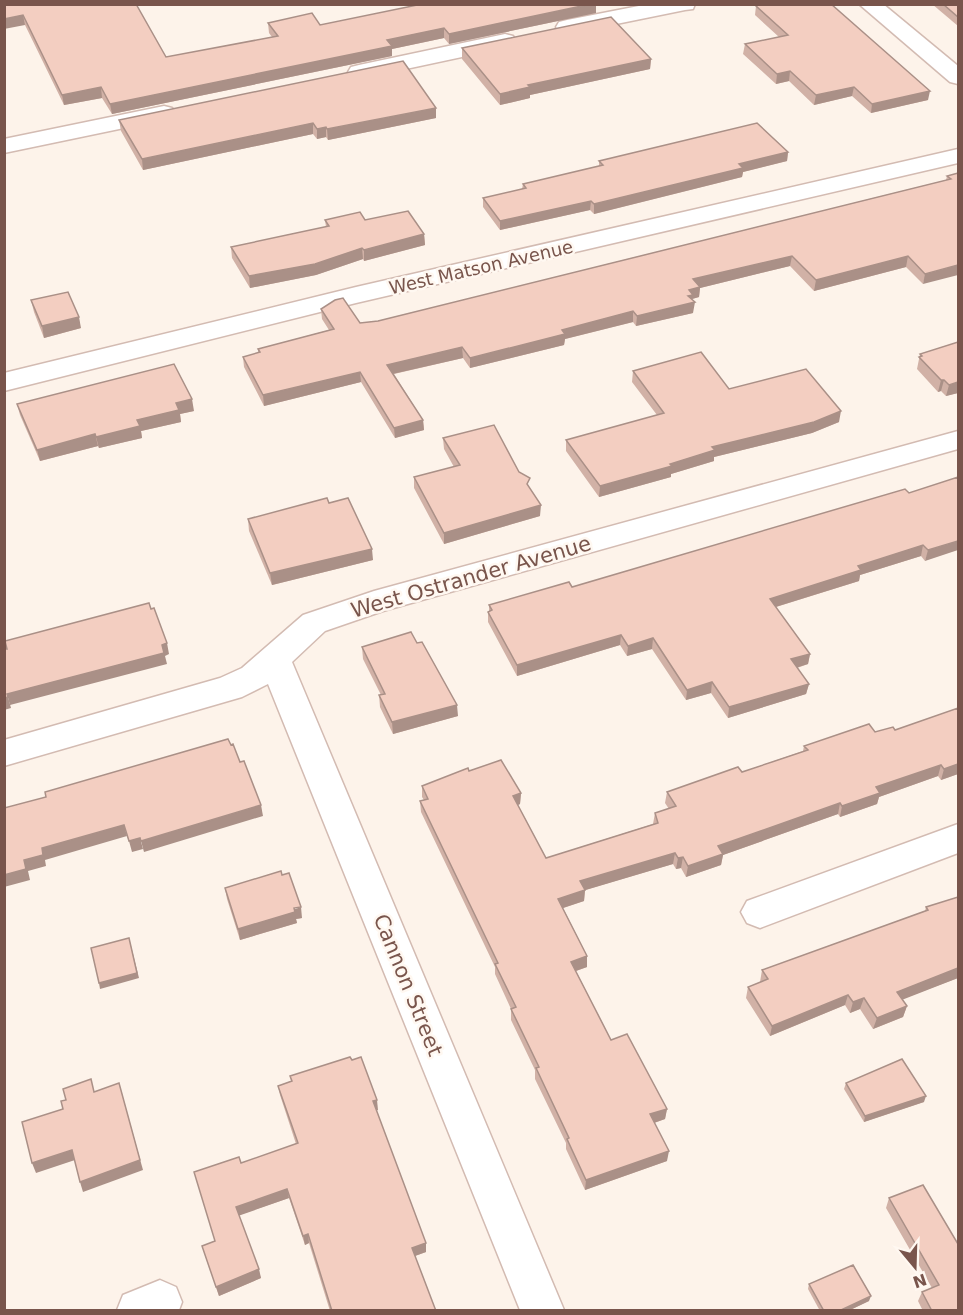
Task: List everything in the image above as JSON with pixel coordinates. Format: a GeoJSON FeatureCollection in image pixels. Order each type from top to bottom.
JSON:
{"type":"FeatureCollection","features":[{"type":"Feature","properties":{"kind":"street"},"geometry":{"type":"LineString","coordinates":[[550,31],[685,4]]}},
{"type":"Feature","properties":{"kind":"street"},"geometry":{"type":"LineString","coordinates":[[869,4],[958,77]]}},
{"type":"Feature","properties":{"kind":"street"},"geometry":{"type":"LineString","coordinates":[[343,75],[527,36]]}},
{"type":"Feature","properties":{"kind":"street"},"geometry":{"type":"LineString","coordinates":[[4,146],[182,109]]}},
{"type":"Feature","properties":{"kind":"street","name":"West Matson Avenue"},"geometry":{"type":"LineString","coordinates":[[4,382],[356,295],[958,156]]}},
{"type":"Feature","properties":{"kind":"street","name":"West Ostrander Avenue"},"geometry":{"type":"LineString","coordinates":[[4,753],[230,688],[254,677],[314,623],[374,602],[958,440]]}},
{"type":"Feature","properties":{"kind":"street","name":"Cannon Street"},"geometry":{"type":"LineString","coordinates":[[275,660],[542,1311]]}},
{"type":"Feature","properties":{"kind":"street"},"geometry":{"type":"LineString","coordinates":[[759,912],[958,838]]}},
{"type":"Feature","properties":{"kind":"building"},"geometry":{"type":"Polygon","coordinates":[[[4,4],[136,4],[166,57],[278,36],[268,23],[312,13],[320,25],[422,4],[591,4],[449,34],[444,28],[387,40],[392,46],[110,104],[101,87],[62,95],[23,15],[4,19],[4,4]]]}},
{"type":"Feature","properties":{"kind":"building"},"geometry":{"type":"Polygon","coordinates":[[[761,4],[831,4],[930,91],[872,104],[854,87],[816,95],[790,71],[777,74],[745,44],[788,35],[756,6],[761,4]]]}},
{"type":"Feature","properties":{"kind":"building"},"geometry":{"type":"Polygon","coordinates":[[[943,4],[958,4],[958,17],[943,4]]]}},
{"type":"Feature","properties":{"kind":"building"},"geometry":{"type":"Polygon","coordinates":[[[611,17],[651,59],[528,85],[530,87],[500,94],[462,48],[611,17]]]}},
{"type":"Feature","properties":{"kind":"building"},"geometry":{"type":"Polygon","coordinates":[[[403,61],[436,108],[327,129],[326,127],[317,129],[313,123],[142,159],[119,120],[403,61]]]}},
{"type":"Feature","properties":{"kind":"building"},"geometry":{"type":"Polygon","coordinates":[[[757,123],[788,152],[739,164],[743,168],[594,204],[591,201],[500,221],[483,198],[526,188],[523,184],[603,165],[599,161],[757,123]]]}},
{"type":"Feature","properties":{"kind":"building"},"geometry":{"type":"Polygon","coordinates":[[[958,173],[958,265],[925,274],[908,256],[816,280],[792,256],[693,279],[700,287],[689,290],[693,295],[688,296],[695,302],[637,316],[633,311],[562,330],[565,334],[470,358],[462,347],[387,365],[423,420],[394,428],[360,372],[263,395],[243,357],[260,352],[258,349],[334,329],[321,309],[335,300],[343,298],[360,323],[378,321],[951,179],[947,176],[958,173]]]}},
{"type":"Feature","properties":{"kind":"building"},"geometry":{"type":"Polygon","coordinates":[[[408,211],[424,234],[364,250],[362,248],[315,264],[249,276],[231,247],[329,226],[325,220],[360,212],[365,220],[408,211]]]}},
{"type":"Feature","properties":{"kind":"building"},"geometry":{"type":"Polygon","coordinates":[[[68,292],[79,317],[42,326],[31,300],[68,292]]]}},
{"type":"Feature","properties":{"kind":"building"},"geometry":{"type":"Polygon","coordinates":[[[958,342],[958,382],[949,385],[941,380],[919,357],[922,356],[920,354],[958,342]]]}},
{"type":"Feature","properties":{"kind":"building"},"geometry":{"type":"Polygon","coordinates":[[[701,352],[729,389],[806,369],[841,411],[814,422],[712,447],[715,450],[670,464],[672,466],[600,486],[566,440],[664,413],[633,371],[701,352]]]}},
{"type":"Feature","properties":{"kind":"building"},"geometry":{"type":"Polygon","coordinates":[[[174,364],[192,399],[176,403],[179,410],[137,420],[140,426],[96,437],[95,434],[37,450],[17,404],[174,364]]]}},
{"type":"Feature","properties":{"kind":"building"},"geometry":{"type":"Polygon","coordinates":[[[494,425],[519,472],[530,478],[527,484],[541,505],[444,533],[414,477],[460,465],[443,438],[494,425]]]}},
{"type":"Feature","properties":{"kind":"building"},"geometry":{"type":"Polygon","coordinates":[[[958,477],[958,541],[928,550],[923,545],[858,566],[861,570],[770,599],[810,654],[791,659],[809,684],[729,707],[712,682],[687,690],[653,638],[628,646],[621,635],[517,665],[488,612],[492,610],[489,605],[569,582],[572,587],[905,489],[909,493],[958,477]]]}},
{"type":"Feature","properties":{"kind":"building"},"geometry":{"type":"Polygon","coordinates":[[[327,498],[329,503],[348,498],[372,549],[270,573],[248,519],[327,498]]]}},
{"type":"Feature","properties":{"kind":"building"},"geometry":{"type":"Polygon","coordinates":[[[149,603],[151,609],[154,608],[167,643],[162,645],[164,653],[7,694],[8,697],[4,698],[4,649],[7,649],[5,641],[149,603]]]}},
{"type":"Feature","properties":{"kind":"building"},"geometry":{"type":"Polygon","coordinates":[[[411,632],[417,643],[422,642],[457,705],[392,722],[379,695],[385,694],[362,647],[411,632]]]}},
{"type":"Feature","properties":{"kind":"building"},"geometry":{"type":"Polygon","coordinates":[[[958,708],[958,764],[944,769],[941,765],[876,787],[880,793],[842,806],[840,803],[718,846],[723,854],[688,866],[683,857],[678,858],[675,853],[580,881],[585,890],[558,899],[587,956],[571,962],[611,1040],[627,1034],[667,1109],[650,1114],[669,1151],[586,1180],[536,1068],[539,1067],[511,1009],[516,1007],[495,964],[498,963],[420,801],[428,799],[422,786],[468,768],[469,771],[501,760],[521,793],[513,796],[546,858],[658,823],[655,813],[676,806],[667,792],[738,767],[742,772],[808,750],[804,746],[869,724],[875,732],[893,727],[895,730],[958,708]]]}},
{"type":"Feature","properties":{"kind":"building"},"geometry":{"type":"Polygon","coordinates":[[[228,739],[231,745],[233,744],[240,762],[244,761],[261,805],[141,841],[140,838],[129,841],[124,825],[42,848],[43,855],[24,860],[26,869],[4,875],[4,808],[46,797],[45,792],[228,739]]]}},
{"type":"Feature","properties":{"kind":"building"},"geometry":{"type":"Polygon","coordinates":[[[281,871],[282,875],[289,873],[301,907],[294,908],[295,912],[238,929],[225,888],[281,871]]]}},
{"type":"Feature","properties":{"kind":"building"},"geometry":{"type":"Polygon","coordinates":[[[958,897],[958,968],[897,992],[907,1006],[877,1018],[864,998],[853,1002],[848,995],[772,1026],[748,987],[768,979],[762,970],[958,897]]]}},
{"type":"Feature","properties":{"kind":"building"},"geometry":{"type":"Polygon","coordinates":[[[129,938],[137,973],[99,983],[91,948],[129,938]]]}},
{"type":"Feature","properties":{"kind":"building"},"geometry":{"type":"Polygon","coordinates":[[[350,1057],[352,1060],[361,1057],[377,1100],[373,1101],[426,1243],[412,1248],[436,1311],[332,1311],[308,1234],[303,1236],[287,1189],[236,1207],[259,1269],[216,1287],[202,1246],[215,1241],[194,1172],[239,1157],[241,1163],[298,1143],[278,1086],[292,1081],[290,1076],[350,1057]]]}},
{"type":"Feature","properties":{"kind":"building"},"geometry":{"type":"Polygon","coordinates":[[[902,1059],[926,1096],[865,1116],[846,1083],[902,1059]]]}},
{"type":"Feature","properties":{"kind":"building"},"geometry":{"type":"Polygon","coordinates":[[[91,1079],[94,1092],[119,1083],[140,1160],[80,1182],[72,1150],[32,1163],[22,1122],[63,1109],[61,1101],[66,1100],[63,1089],[91,1079]]]}},
{"type":"Feature","properties":{"kind":"building"},"geometry":{"type":"Polygon","coordinates":[[[923,1185],[958,1244],[958,1311],[932,1311],[922,1292],[939,1285],[889,1198],[923,1185]]]}},
{"type":"Feature","properties":{"kind":"building"},"geometry":{"type":"Polygon","coordinates":[[[853,1265],[871,1296],[839,1311],[824,1311],[809,1284],[853,1265]]]}}]}
